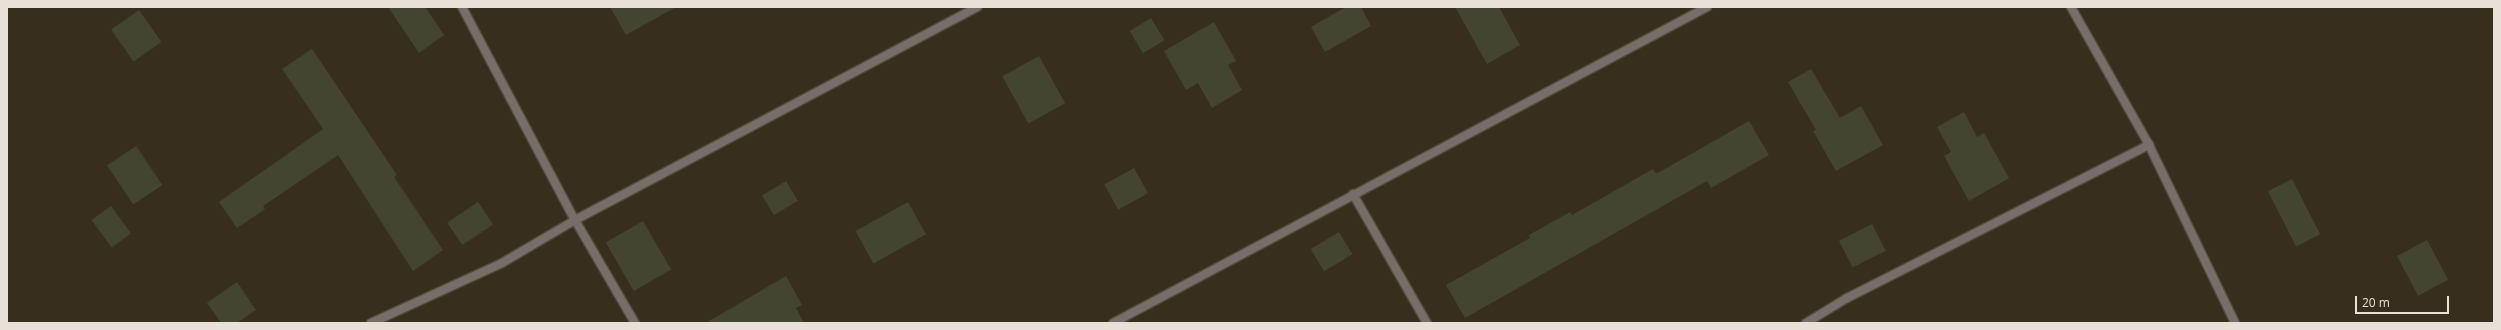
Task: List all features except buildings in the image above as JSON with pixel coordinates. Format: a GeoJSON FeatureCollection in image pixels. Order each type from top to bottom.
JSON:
{"type":"FeatureCollection","features":[{"type":"Feature","properties":{"kind":"street"},"geometry":{"type":"LineString","coordinates":[[462,7],[575,220],[635,323]]}},
{"type":"Feature","properties":{"kind":"street"},"geometry":{"type":"LineString","coordinates":[[371,323],[502,263],[575,220],[977,7]]}},
{"type":"Feature","properties":{"kind":"street"},"geometry":{"type":"LineString","coordinates":[[1113,323],[1707,7]]}},
{"type":"Feature","properties":{"kind":"street"},"geometry":{"type":"LineString","coordinates":[[2071,7],[2149,145],[2235,323]]}},
{"type":"Feature","properties":{"kind":"street"},"geometry":{"type":"LineString","coordinates":[[1806,323],[1847,298],[2149,145]]}},
{"type":"Feature","properties":{"kind":"street"},"geometry":{"type":"LineString","coordinates":[[1353,194],[1427,323]]}}]}
